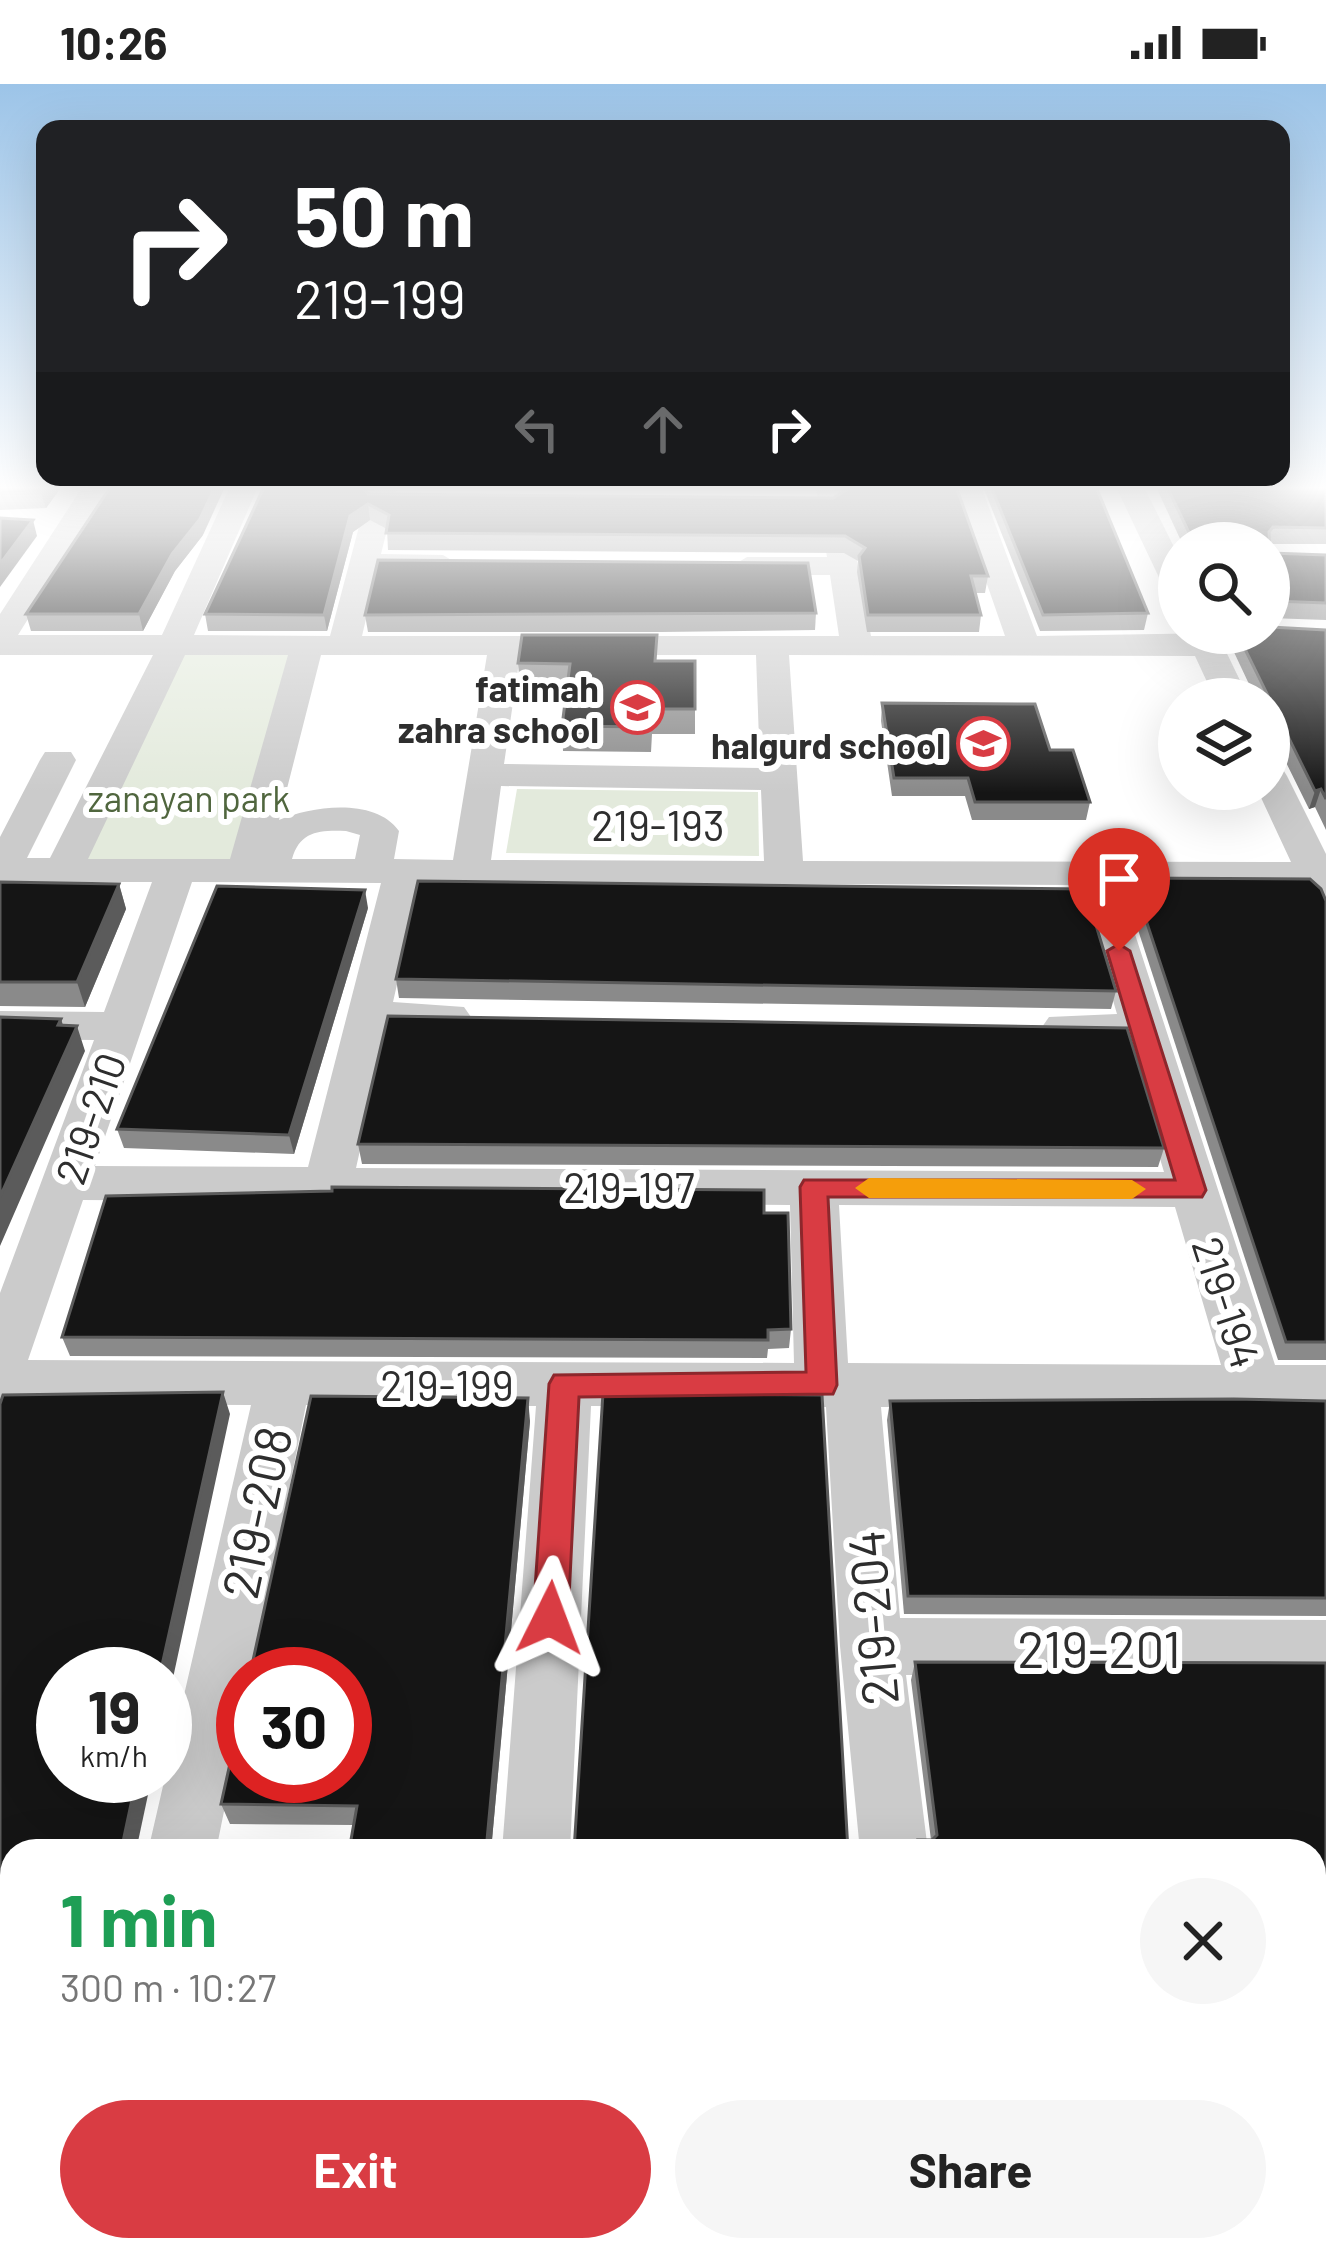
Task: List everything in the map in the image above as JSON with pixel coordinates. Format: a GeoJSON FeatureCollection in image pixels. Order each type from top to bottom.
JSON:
{"type":"FeatureCollection","features":[{"type":"Feature","properties":{"kind":"street"},"geometry":{"type":"LineString","coordinates":[[30,591],[0,642],[324,652],[505,644],[1158,641]]}},
{"type":"Feature","properties":{"kind":"street"},"geometry":{"type":"LineString","coordinates":[[63,871],[199,591]]}},
{"type":"Feature","properties":{"kind":"street"},"geometry":{"type":"LineString","coordinates":[[257,871],[324,652],[352,591]]}},
{"type":"Feature","properties":{"kind":"street"},"geometry":{"type":"LineString","coordinates":[[848,591],[857,644]]}},
{"type":"Feature","properties":{"kind":"street"},"geometry":{"type":"LineString","coordinates":[[1004,591],[1024,645]]}},
{"type":"Feature","properties":{"kind":"street"},"geometry":{"type":"LineString","coordinates":[[470,872],[505,644]]}},
{"type":"Feature","properties":{"kind":"street"},"geometry":{"type":"LineString","coordinates":[[772,644],[784,873]]}},
{"type":"Feature","properties":{"kind":"street"},"geometry":{"type":"LineString","coordinates":[[1,870],[58,760]]}},
{"type":"Feature","properties":{"kind":"street"},"geometry":{"type":"LineString","coordinates":[[488,775],[779,779]]}},
{"type":"Feature","properties":{"kind":"street"},"geometry":{"type":"LineString","coordinates":[[1285,810],[1321,884]]}},
{"type":"Feature","properties":{"kind":"street","name":"219-193"},"geometry":{"type":"LineString","coordinates":[[1,870],[1095,874],[1321,884]]}},
{"type":"Feature","properties":{"kind":"street","name":"219-210"},"geometry":{"type":"LineString","coordinates":[[0,1365],[176,871]]}},
{"type":"Feature","properties":{"kind":"street"},"geometry":{"type":"LineString","coordinates":[[328,1184],[370,1016],[387,872]]}},
{"type":"Feature","properties":{"kind":"street","name":"219-194"},"geometry":{"type":"LineString","coordinates":[[1095,874],[1255,1387]]}},
{"type":"Feature","properties":{"kind":"street"},"geometry":{"type":"LineString","coordinates":[[370,1016],[487,1018]]}},
{"type":"Feature","properties":{"kind":"street"},"geometry":{"type":"LineString","coordinates":[[0,1025],[121,1026]]}},
{"type":"Feature","properties":{"kind":"street"},"geometry":{"type":"LineString","coordinates":[[1025,1026],[1143,1028]]}},
{"type":"Feature","properties":{"kind":"street","name":"219-197"},"geometry":{"type":"LineString","coordinates":[[66,1183],[1192,1190]]}},
{"type":"Feature","properties":{"kind":"street","name":"219-204"},"geometry":{"type":"LineString","coordinates":[[814,1187],[893,1839]]}},
{"type":"Feature","properties":{"kind":"street","name":"219-199"},"geometry":{"type":"LineString","coordinates":[[0,1382],[1326,1387]]}},
{"type":"Feature","properties":{"kind":"street","name":"219-208"},"geometry":{"type":"LineString","coordinates":[[185,1839],[283,1383]]}},
{"type":"Feature","properties":{"kind":"street"},"geometry":{"type":"LineString","coordinates":[[537,1839],[565,1384]]}},
{"type":"Feature","properties":{"kind":"street","name":"219-201"},"geometry":{"type":"LineString","coordinates":[[871,1646],[1326,1648]]}},
{"type":"Feature","properties":{"kind":"green space","name":"zanayan park"},"geometry":{"type":"Polygon","coordinates":[[[296,648],[246,871],[70,871],[179,651],[296,648]]]}},
{"type":"Feature","properties":{"kind":"green space"},"geometry":{"type":"Polygon","coordinates":[[[517,789],[758,792],[759,856],[506,853],[517,789]]]}},
{"type":"Feature","properties":{"kind":"building"},"geometry":{"type":"Polygon","coordinates":[[[42,591],[152,591],[139,614],[26,614],[42,591]]]}},
{"type":"Feature","properties":{"kind":"building"},"geometry":{"type":"Polygon","coordinates":[[[216,591],[330,591],[324,615],[205,614],[216,591]]]}},
{"type":"Feature","properties":{"kind":"building"},"geometry":{"type":"Polygon","coordinates":[[[371,591],[812,591],[816,613],[365,615],[371,591]]]}},
{"type":"Feature","properties":{"kind":"building"},"geometry":{"type":"Polygon","coordinates":[[[864,591],[975,591],[981,615],[868,615],[864,591]]]}},
{"type":"Feature","properties":{"kind":"building"},"geometry":{"type":"Polygon","coordinates":[[[1033,591],[1139,591],[1148,613],[1043,615],[1033,591]]]}},
{"type":"Feature","properties":{"kind":"building"},"geometry":{"type":"Polygon","coordinates":[[[1290,591],[1326,591],[1326,603],[1290,602],[1290,591]]]}},
{"type":"Feature","properties":{"kind":"building"},"geometry":{"type":"Polygon","coordinates":[[[1290,628],[1326,630],[1326,799],[1321,789],[1315,791],[1290,740],[1290,678],[1259,678],[1247,654],[1290,654],[1290,628]]]}},
{"type":"Feature","properties":{"kind":"building"},"geometry":{"type":"Polygon","coordinates":[[[522,635],[657,635],[655,661],[695,661],[695,709],[652,709],[651,727],[562,726],[570,664],[518,663],[522,635]]]}},
{"type":"Feature","properties":{"kind":"building"},"geometry":{"type":"Polygon","coordinates":[[[882,703],[1035,704],[1050,750],[1073,750],[1090,802],[975,802],[968,778],[894,778],[882,703]]]}},
{"type":"Feature","properties":{"kind":"building"},"geometry":{"type":"Polygon","coordinates":[[[1132,878],[1310,879],[1321,889],[1326,901],[1326,1342],[1286,1342],[1132,878]]]}},
{"type":"Feature","properties":{"kind":"building"},"geometry":{"type":"Polygon","coordinates":[[[418,881],[1085,889],[1116,991],[396,979],[418,881]]]}},
{"type":"Feature","properties":{"kind":"building"},"geometry":{"type":"Polygon","coordinates":[[[0,882],[119,884],[77,982],[0,982],[0,882]]]}},
{"type":"Feature","properties":{"kind":"building"},"geometry":{"type":"Polygon","coordinates":[[[217,886],[365,890],[289,1135],[117,1129],[217,886]]]}},
{"type":"Feature","properties":{"kind":"building"},"geometry":{"type":"Polygon","coordinates":[[[388,1016],[1127,1028],[1164,1148],[358,1144],[388,1016]]]}},
{"type":"Feature","properties":{"kind":"building"},"geometry":{"type":"Polygon","coordinates":[[[0,1017],[61,1019],[58,1025],[77,1026],[0,1197],[0,1017]]]}},
{"type":"Feature","properties":{"kind":"building"},"geometry":{"type":"Polygon","coordinates":[[[332,1187],[764,1190],[764,1213],[788,1213],[791,1329],[768,1330],[768,1340],[62,1337],[106,1196],[332,1191],[332,1187]]]}},
{"type":"Feature","properties":{"kind":"building"},"geometry":{"type":"Polygon","coordinates":[[[223,1392],[166,1647],[36,1647],[36,1803],[131,1803],[124,1839],[0,1839],[3,1395],[223,1392]]]}},
{"type":"Feature","properties":{"kind":"building"},"geometry":{"type":"Polygon","coordinates":[[[603,1393],[822,1395],[847,1839],[575,1839],[603,1393]]]}},
{"type":"Feature","properties":{"kind":"building"},"geometry":{"type":"Polygon","coordinates":[[[311,1396],[528,1398],[487,1839],[351,1839],[357,1806],[221,1804],[372,1803],[372,1647],[256,1647],[311,1396]]]}},
{"type":"Feature","properties":{"kind":"building"},"geometry":{"type":"Polygon","coordinates":[[[890,1401],[1326,1401],[1326,1598],[908,1596],[890,1401]]]}},
{"type":"Feature","properties":{"kind":"building"},"geometry":{"type":"Polygon","coordinates":[[[915,1662],[1326,1663],[1326,1839],[933,1839],[937,1835],[915,1662]]]}},
{"type":"Feature","properties":{"kind":"slow traffic"},"geometry":{"type":"LineString","coordinates":[[869,1188],[1132,1189]]}},
{"type":"Feature","properties":{"kind":"place","name":"fatimah zahra school"},"geometry":{"type":"Point","coordinates":[638,708]}},
{"type":"Feature","properties":{"kind":"place","name":"halgurd school"},"geometry":{"type":"Point","coordinates":[984,744]}},
{"type":"Feature","properties":{"kind":"route"},"geometry":{"type":"LineString","coordinates":[[550,1618],[565,1384],[822,1385],[814,1187],[1192,1190],[1119,951]]}}]}
